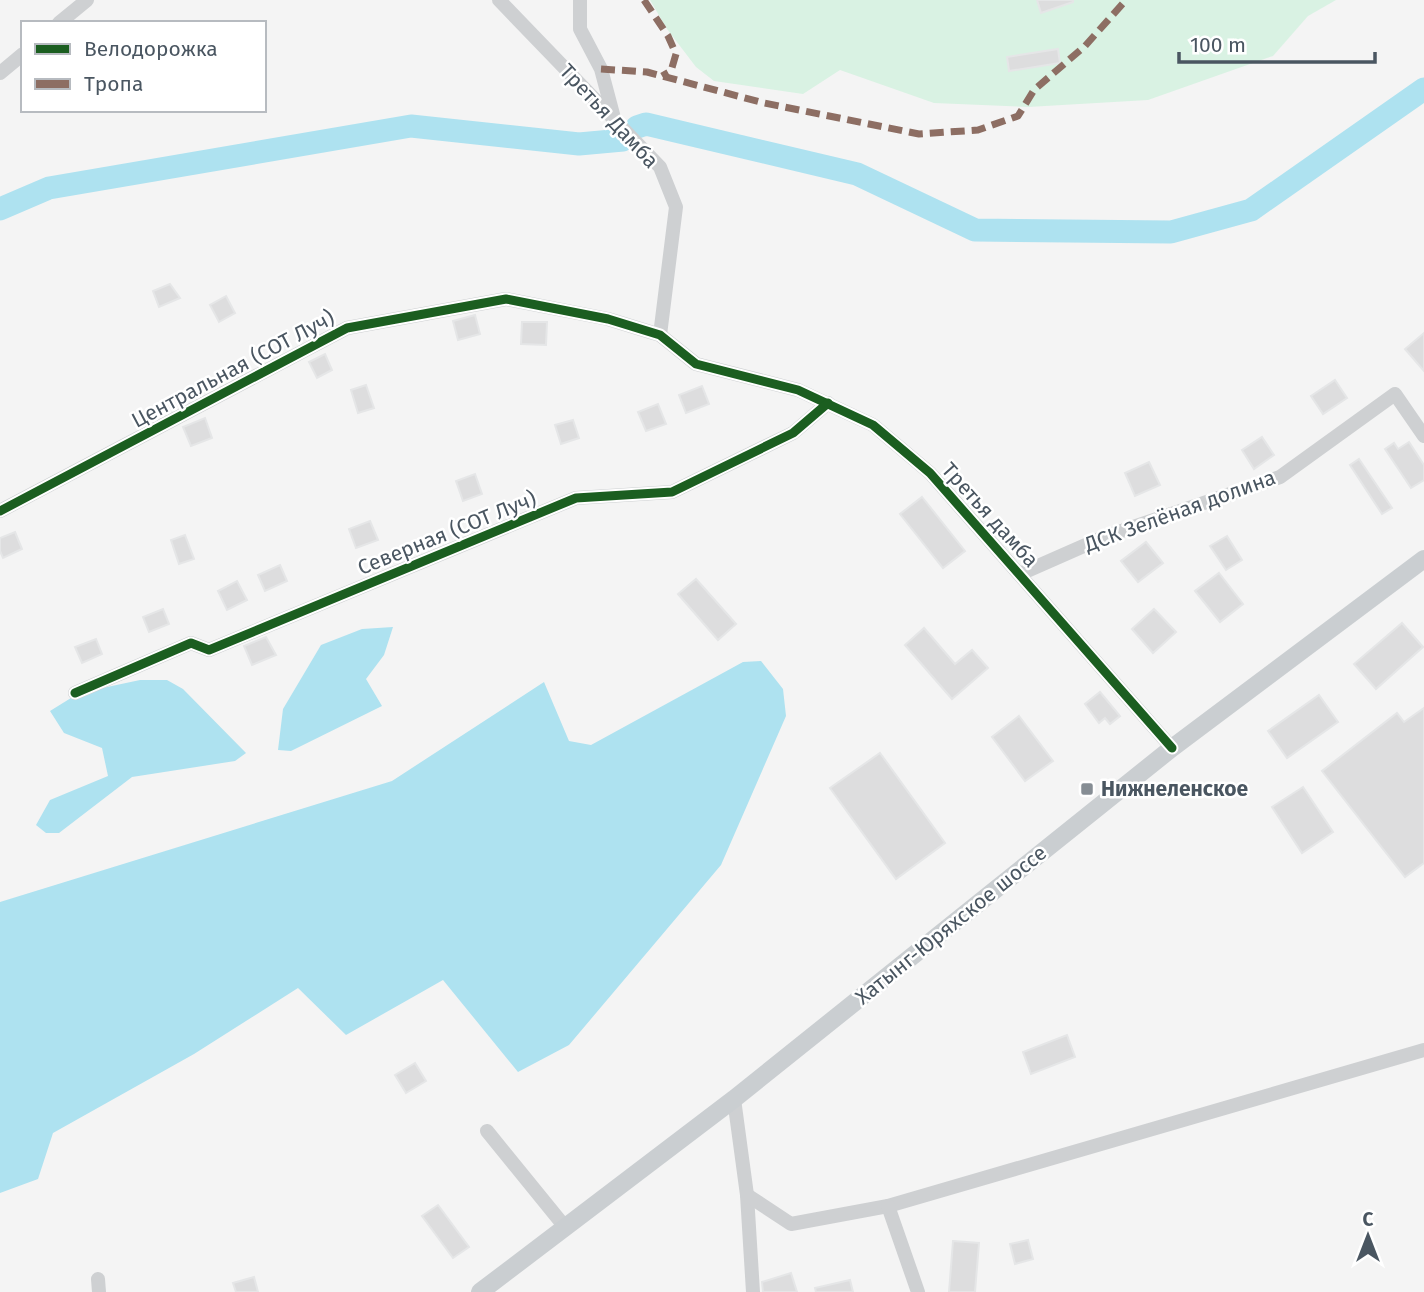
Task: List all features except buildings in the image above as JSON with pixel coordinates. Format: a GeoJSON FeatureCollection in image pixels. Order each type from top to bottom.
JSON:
{"type":"FeatureCollection","features":[{"type":"Feature","properties":{"kind":"main road","name":"Хатынг-Юряхское шоссе"},"geometry":{"type":"LineString","coordinates":[[480,1292],[734,1099],[1172,748],[1424,559]]}},
{"type":"Feature","properties":{"kind":"street"},"geometry":{"type":"LineString","coordinates":[[62,21],[87,0]]}},
{"type":"Feature","properties":{"kind":"street","name":"Третья Дамба"},"geometry":{"type":"LineString","coordinates":[[499,0],[660,167],[676,206],[660,335]]}},
{"type":"Feature","properties":{"kind":"street"},"geometry":{"type":"LineString","coordinates":[[580,0],[580,29],[601,69],[614,118]]}},
{"type":"Feature","properties":{"kind":"street"},"geometry":{"type":"LineString","coordinates":[[0,73],[21,56]]}},
{"type":"Feature","properties":{"kind":"street","name":"Центральная (СОТ Луч)"},"geometry":{"type":"LineString","coordinates":[[0,511],[347,328],[506,299],[608,319],[660,335]]}},
{"type":"Feature","properties":{"kind":"street","name":"Третья дамба"},"geometry":{"type":"LineString","coordinates":[[660,335],[696,364],[798,390],[873,425],[930,473],[1172,748]]}},
{"type":"Feature","properties":{"kind":"street","name":"ДСК Зелёная долина"},"geometry":{"type":"LineString","coordinates":[[1020,574],[1104,537],[1280,477],[1395,394],[1424,436]]}},
{"type":"Feature","properties":{"kind":"street","name":"Северная (СОТ Луч)"},"geometry":{"type":"LineString","coordinates":[[75,693],[191,643],[209,650],[576,498],[672,492],[793,433],[828,403]]}},
{"type":"Feature","properties":{"kind":"street"},"geometry":{"type":"LineString","coordinates":[[747,1195],[792,1224],[888,1206],[1424,1050]]}},
{"type":"Feature","properties":{"kind":"street"},"geometry":{"type":"LineString","coordinates":[[734,1099],[747,1195],[753,1292]]}},
{"type":"Feature","properties":{"kind":"street"},"geometry":{"type":"LineString","coordinates":[[488,1131],[565,1227]]}},
{"type":"Feature","properties":{"kind":"street"},"geometry":{"type":"LineString","coordinates":[[888,1206],[918,1292]]}},
{"type":"Feature","properties":{"kind":"green space"},"geometry":{"type":"Polygon","coordinates":[[[650,0],[1336,0],[1308,16],[1273,56],[1148,100],[1028,107],[934,103],[840,70],[803,94],[714,81],[696,67],[667,29],[650,0]]]}},
{"type":"Feature","properties":{"kind":"water"},"geometry":{"type":"Polygon","coordinates":[[[393,627],[384,655],[366,679],[382,706],[291,751],[278,750],[283,709],[321,645],[362,629],[393,627]]]}},
{"type":"Feature","properties":{"kind":"water"},"geometry":{"type":"Polygon","coordinates":[[[761,661],[783,689],[786,716],[721,865],[569,1045],[518,1072],[443,980],[346,1035],[298,988],[194,1054],[53,1133],[38,1179],[0,1193],[0,902],[392,781],[544,682],[569,741],[591,745],[743,662],[761,661]]]}},
{"type":"Feature","properties":{"kind":"water"},"geometry":{"type":"Polygon","coordinates":[[[140,680],[167,680],[183,689],[246,753],[235,761],[132,777],[59,833],[46,833],[36,825],[50,800],[108,776],[102,748],[64,733],[50,711],[79,693],[140,680]]]}},
{"type":"Feature","properties":{"kind":"waterway"},"geometry":{"type":"LineString","coordinates":[[637,127],[646,124],[857,174],[975,230],[1171,232],[1251,210],[1424,89]]}},
{"type":"Feature","properties":{"kind":"waterway"},"geometry":{"type":"LineString","coordinates":[[0,209],[49,188],[411,126],[579,144],[623,140]]}},
{"type":"Feature","properties":{"kind":"marked path"},"geometry":{"type":"LineString","coordinates":[[644,0],[668,36],[676,54],[671,71],[662,76]]}},
{"type":"Feature","properties":{"kind":"marked path"},"geometry":{"type":"LineString","coordinates":[[601,69],[647,72],[764,103],[919,134],[978,130],[1018,116],[1034,90],[1085,46],[1126,0]]}},
{"type":"Feature","properties":{"kind":"cycle path"},"geometry":{"type":"LineString","coordinates":[[0,511],[347,328],[506,299],[608,319],[660,335],[696,364],[798,390],[873,425],[930,473],[1172,748]]}},
{"type":"Feature","properties":{"kind":"cycle path"},"geometry":{"type":"LineString","coordinates":[[75,693],[191,643],[209,650],[576,498],[672,492],[793,433],[828,403]]}},
{"type":"Feature","properties":{"kind":"place","name":"Нижнеленское"},"geometry":{"type":"Point","coordinates":[1087,789]}}]}
